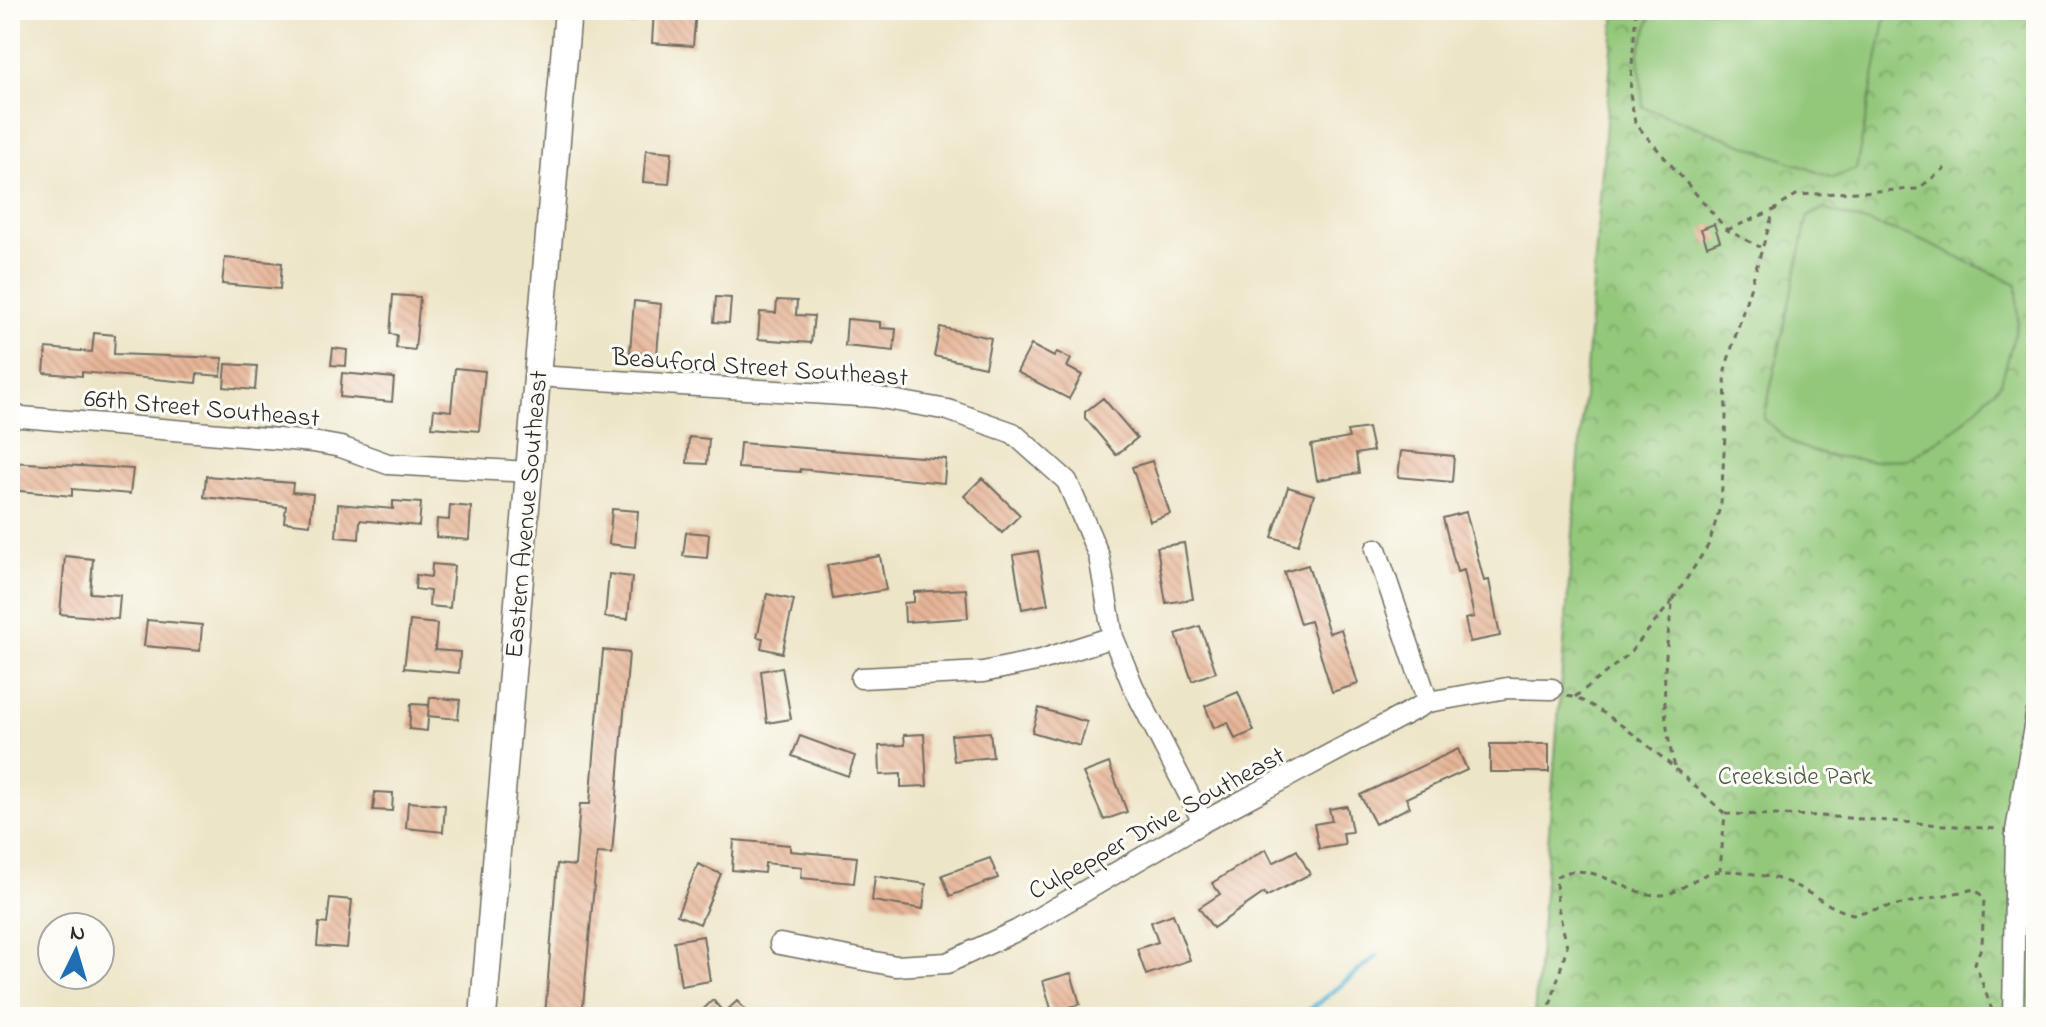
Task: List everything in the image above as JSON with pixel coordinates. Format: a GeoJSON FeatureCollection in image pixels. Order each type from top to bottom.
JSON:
{"type":"FeatureCollection","features":[{"type":"Feature","properties":{"kind":"street","name":"Eastern Avenue Southeast"},"geometry":{"type":"LineString","coordinates":[[483,1017],[568,12]]}},
{"type":"Feature","properties":{"kind":"street","name":"Beauford Street Southeast"},"geometry":{"type":"LineString","coordinates":[[536,376],[875,397],[948,410],[1013,433],[1067,481],[1099,556],[1113,637],[1133,686],[1203,822]]}},
{"type":"Feature","properties":{"kind":"street","name":"66th Street Southeast"},"geometry":{"type":"LineString","coordinates":[[10,416],[313,442],[341,447],[388,464],[530,472]]}},
{"type":"Feature","properties":{"kind":"street"},"geometry":{"type":"LineString","coordinates":[[1376,549],[1428,702]]}},
{"type":"Feature","properties":{"kind":"street"},"geometry":{"type":"LineString","coordinates":[[861,678],[983,672],[1041,660],[1113,637]]}},
{"type":"Feature","properties":{"kind":"street","name":"Culpepper Drive Southeast"},"geometry":{"type":"LineString","coordinates":[[780,944],[896,966],[947,963],[1018,930],[1203,822],[1428,702],[1507,688],[1552,689]]}},
{"type":"Feature","properties":{"kind":"street"},"geometry":{"type":"LineString","coordinates":[[2013,1017],[2016,831],[2036,715]]}},
{"type":"Feature","properties":{"kind":"lane"},"geometry":{"type":"LineString","coordinates":[[568,12],[617,18],[632,16],[632,10]]}},
{"type":"Feature","properties":{"kind":"path"},"geometry":{"type":"LineString","coordinates":[[1636,10],[1630,93],[1635,123],[1727,230],[1760,247]]}},
{"type":"Feature","properties":{"kind":"path"},"geometry":{"type":"LineString","coordinates":[[1727,230],[1774,210],[1796,195],[1918,189],[1945,168]]}},
{"type":"Feature","properties":{"kind":"path"},"geometry":{"type":"LineString","coordinates":[[1575,697],[1629,654],[1673,600],[1709,544],[1721,504],[1726,418],[1725,370],[1760,247],[1774,210]]}},
{"type":"Feature","properties":{"kind":"path"},"geometry":{"type":"LineString","coordinates":[[1673,600],[1663,687],[1667,739],[1675,767]]}},
{"type":"Feature","properties":{"kind":"path"},"geometry":{"type":"LineString","coordinates":[[1552,689],[1552,694],[1575,697],[1675,767],[1725,814],[1821,816],[2016,831]]}},
{"type":"Feature","properties":{"kind":"path"},"geometry":{"type":"LineString","coordinates":[[1720,870],[1725,814]]}},
{"type":"Feature","properties":{"kind":"path"},"geometry":{"type":"LineString","coordinates":[[1547,1017],[1567,946],[1556,877],[1566,870],[1587,873],[1654,895],[1675,893],[1704,875],[1720,870],[1780,879],[1833,909],[1853,914],[1975,889],[1984,898],[1982,945],[1975,963],[1993,1017]]}},
{"type":"Feature","properties":{"kind":"green space","name":"Creekside Park"},"geometry":{"type":"Polygon","coordinates":[[[1615,10],[2036,10],[2036,1017],[1534,1017],[1615,10]]]}},
{"type":"Feature","properties":{"kind":"green space"},"geometry":{"type":"Polygon","coordinates":[[[1653,10],[1887,10],[1856,169],[1833,178],[1643,107],[1639,52],[1653,10]]]}},
{"type":"Feature","properties":{"kind":"green space"},"geometry":{"type":"Polygon","coordinates":[[[1823,209],[1911,236],[2017,284],[2018,322],[2001,383],[1957,428],[1908,459],[1872,461],[1824,455],[1793,444],[1764,419],[1808,216],[1823,209]]]}},
{"type":"Feature","properties":{"kind":"building"},"geometry":{"type":"Polygon","coordinates":[[[654,10],[696,10],[693,46],[652,43],[654,10]]]}},
{"type":"Feature","properties":{"kind":"building"},"geometry":{"type":"Polygon","coordinates":[[[646,150],[672,152],[669,184],[643,182],[646,150]]]}},
{"type":"Feature","properties":{"kind":"building"},"geometry":{"type":"Polygon","coordinates":[[[1714,224],[1720,241],[1707,246],[1701,229],[1714,224]]]}},
{"type":"Feature","properties":{"kind":"building"},"geometry":{"type":"Polygon","coordinates":[[[225,258],[282,263],[280,289],[222,284],[225,258]]]}},
{"type":"Feature","properties":{"kind":"building"},"geometry":{"type":"Polygon","coordinates":[[[393,295],[420,297],[415,350],[396,348],[397,335],[390,334],[393,295]]]}},
{"type":"Feature","properties":{"kind":"building"},"geometry":{"type":"Polygon","coordinates":[[[716,297],[731,298],[729,323],[714,322],[716,297]]]}},
{"type":"Feature","properties":{"kind":"building"},"geometry":{"type":"Polygon","coordinates":[[[777,300],[797,301],[796,315],[814,316],[811,343],[758,339],[760,312],[776,313],[777,300]]]}},
{"type":"Feature","properties":{"kind":"building"},"geometry":{"type":"Polygon","coordinates":[[[634,301],[661,304],[657,355],[630,352],[634,301]]]}},
{"type":"Feature","properties":{"kind":"building"},"geometry":{"type":"Polygon","coordinates":[[[847,319],[880,322],[880,328],[896,329],[894,351],[845,346],[847,319]]]}},
{"type":"Feature","properties":{"kind":"building"},"geometry":{"type":"Polygon","coordinates":[[[940,327],[991,338],[985,367],[934,356],[940,327]]]}},
{"type":"Feature","properties":{"kind":"building"},"geometry":{"type":"Polygon","coordinates":[[[94,333],[115,335],[114,354],[223,358],[221,376],[197,374],[196,383],[82,372],[82,376],[44,373],[46,348],[92,352],[94,333]]]}},
{"type":"Feature","properties":{"kind":"building"},"geometry":{"type":"Polygon","coordinates":[[[1031,345],[1054,357],[1057,352],[1071,359],[1067,367],[1082,375],[1069,399],[1017,372],[1031,345]]]}},
{"type":"Feature","properties":{"kind":"building"},"geometry":{"type":"Polygon","coordinates":[[[333,348],[347,350],[346,366],[331,365],[333,348]]]}},
{"type":"Feature","properties":{"kind":"building"},"geometry":{"type":"Polygon","coordinates":[[[226,364],[257,366],[255,390],[224,387],[226,364]]]}},
{"type":"Feature","properties":{"kind":"building"},"geometry":{"type":"Polygon","coordinates":[[[455,368],[485,371],[479,431],[432,427],[434,409],[451,411],[455,368]]]}},
{"type":"Feature","properties":{"kind":"building"},"geometry":{"type":"Polygon","coordinates":[[[342,373],[394,378],[392,402],[340,397],[342,373]]]}},
{"type":"Feature","properties":{"kind":"building"},"geometry":{"type":"Polygon","coordinates":[[[1103,398],[1137,438],[1116,455],[1085,418],[1085,412],[1103,398]]]}},
{"type":"Feature","properties":{"kind":"building"},"geometry":{"type":"Polygon","coordinates":[[[1368,428],[1373,451],[1356,454],[1359,473],[1317,480],[1311,445],[1349,438],[1347,431],[1368,428]]]}},
{"type":"Feature","properties":{"kind":"building"},"geometry":{"type":"Polygon","coordinates":[[[689,437],[709,439],[707,464],[687,463],[689,437]]]}},
{"type":"Feature","properties":{"kind":"building"},"geometry":{"type":"Polygon","coordinates":[[[740,443],[946,459],[944,483],[800,469],[800,472],[738,468],[740,443]]]}},
{"type":"Feature","properties":{"kind":"building"},"geometry":{"type":"Polygon","coordinates":[[[1401,451],[1454,456],[1452,482],[1398,477],[1401,451]]]}},
{"type":"Feature","properties":{"kind":"building"},"geometry":{"type":"Polygon","coordinates":[[[1152,461],[1170,514],[1150,521],[1132,467],[1152,461]]]}},
{"type":"Feature","properties":{"kind":"building"},"geometry":{"type":"Polygon","coordinates":[[[10,462],[133,469],[130,494],[72,489],[72,496],[10,490],[10,462]]]}},
{"type":"Feature","properties":{"kind":"building"},"geometry":{"type":"Polygon","coordinates":[[[206,476],[293,483],[292,492],[313,494],[310,525],[284,522],[286,506],[204,497],[206,476]]]}},
{"type":"Feature","properties":{"kind":"building"},"geometry":{"type":"Polygon","coordinates":[[[982,478],[1020,515],[1002,533],[964,496],[982,478]]]}},
{"type":"Feature","properties":{"kind":"building"},"geometry":{"type":"Polygon","coordinates":[[[1288,487],[1314,495],[1298,545],[1272,537],[1288,487]]]}},
{"type":"Feature","properties":{"kind":"building"},"geometry":{"type":"Polygon","coordinates":[[[393,501],[421,503],[419,526],[360,520],[359,539],[336,537],[338,504],[393,509],[393,501]]]}},
{"type":"Feature","properties":{"kind":"building"},"geometry":{"type":"Polygon","coordinates":[[[450,505],[471,507],[469,540],[436,537],[437,519],[449,520],[450,505]]]}},
{"type":"Feature","properties":{"kind":"building"},"geometry":{"type":"Polygon","coordinates":[[[612,509],[638,511],[635,547],[609,544],[612,509]]]}},
{"type":"Feature","properties":{"kind":"building"},"geometry":{"type":"Polygon","coordinates":[[[1466,512],[1484,581],[1489,580],[1500,636],[1470,642],[1465,619],[1474,617],[1464,570],[1457,572],[1443,518],[1466,512]]]}},
{"type":"Feature","properties":{"kind":"building"},"geometry":{"type":"Polygon","coordinates":[[[686,532],[709,534],[707,558],[683,556],[686,532]]]}},
{"type":"Feature","properties":{"kind":"building"},"geometry":{"type":"Polygon","coordinates":[[[1184,543],[1193,599],[1166,603],[1157,547],[1184,543]]]}},
{"type":"Feature","properties":{"kind":"building"},"geometry":{"type":"Polygon","coordinates":[[[1038,551],[1048,604],[1022,609],[1013,555],[1038,551]]]}},
{"type":"Feature","properties":{"kind":"building"},"geometry":{"type":"Polygon","coordinates":[[[65,556],[93,559],[90,593],[120,595],[118,619],[60,614],[65,556]]]}},
{"type":"Feature","properties":{"kind":"building"},"geometry":{"type":"Polygon","coordinates":[[[880,556],[886,590],[833,599],[827,565],[880,556]]]}},
{"type":"Feature","properties":{"kind":"building"},"geometry":{"type":"Polygon","coordinates":[[[432,564],[454,566],[450,608],[429,606],[430,591],[415,589],[416,575],[431,577],[432,564]]]}},
{"type":"Feature","properties":{"kind":"building"},"geometry":{"type":"Polygon","coordinates":[[[1308,565],[1329,633],[1341,629],[1358,684],[1332,692],[1310,621],[1300,624],[1284,572],[1308,565]]]}},
{"type":"Feature","properties":{"kind":"building"},"geometry":{"type":"Polygon","coordinates":[[[609,574],[632,577],[628,619],[605,617],[609,574]]]}},
{"type":"Feature","properties":{"kind":"building"},"geometry":{"type":"Polygon","coordinates":[[[966,589],[968,618],[905,622],[904,603],[914,602],[914,592],[966,589]]]}},
{"type":"Feature","properties":{"kind":"building"},"geometry":{"type":"Polygon","coordinates":[[[767,594],[794,600],[782,653],[761,648],[763,638],[757,637],[767,594]]]}},
{"type":"Feature","properties":{"kind":"building"},"geometry":{"type":"Polygon","coordinates":[[[147,620],[202,625],[200,651],[144,646],[147,620]]]}},
{"type":"Feature","properties":{"kind":"building"},"geometry":{"type":"Polygon","coordinates":[[[410,621],[437,624],[435,650],[460,652],[459,673],[404,668],[410,621]]]}},
{"type":"Feature","properties":{"kind":"building"},"geometry":{"type":"Polygon","coordinates":[[[1200,626],[1216,672],[1192,681],[1176,634],[1200,626]]]}},
{"type":"Feature","properties":{"kind":"building"},"geometry":{"type":"Polygon","coordinates":[[[603,650],[629,653],[612,854],[597,853],[582,1017],[545,1017],[557,864],[575,866],[580,804],[590,804],[603,650]]]}},
{"type":"Feature","properties":{"kind":"building"},"geometry":{"type":"Polygon","coordinates":[[[782,667],[791,719],[767,723],[761,671],[782,667]]]}},
{"type":"Feature","properties":{"kind":"building"},"geometry":{"type":"Polygon","coordinates":[[[1238,692],[1254,731],[1235,739],[1228,722],[1214,728],[1205,706],[1238,692]]]}},
{"type":"Feature","properties":{"kind":"building"},"geometry":{"type":"Polygon","coordinates":[[[430,697],[460,700],[458,719],[428,716],[430,697]]]}},
{"type":"Feature","properties":{"kind":"building"},"geometry":{"type":"Polygon","coordinates":[[[411,704],[429,705],[427,731],[409,729],[411,704]]]}},
{"type":"Feature","properties":{"kind":"building"},"geometry":{"type":"Polygon","coordinates":[[[1039,708],[1087,722],[1080,746],[1032,732],[1039,708]]]}},
{"type":"Feature","properties":{"kind":"building"},"geometry":{"type":"Polygon","coordinates":[[[990,732],[993,757],[954,761],[951,735],[990,732]]]}},
{"type":"Feature","properties":{"kind":"building"},"geometry":{"type":"Polygon","coordinates":[[[924,734],[927,786],[901,787],[901,774],[880,775],[879,746],[905,745],[904,735],[924,734]]]}},
{"type":"Feature","properties":{"kind":"building"},"geometry":{"type":"Polygon","coordinates":[[[800,736],[855,756],[848,776],[792,756],[800,736]]]}},
{"type":"Feature","properties":{"kind":"building"},"geometry":{"type":"Polygon","coordinates":[[[1490,744],[1549,744],[1549,772],[1490,772],[1490,744]]]}},
{"type":"Feature","properties":{"kind":"building"},"geometry":{"type":"Polygon","coordinates":[[[1458,749],[1467,770],[1406,798],[1410,807],[1375,824],[1360,795],[1458,749]]]}},
{"type":"Feature","properties":{"kind":"building"},"geometry":{"type":"Polygon","coordinates":[[[1109,763],[1127,812],[1104,820],[1083,773],[1109,763]]]}},
{"type":"Feature","properties":{"kind":"building"},"geometry":{"type":"Polygon","coordinates":[[[375,792],[393,793],[392,811],[373,810],[375,792]]]}},
{"type":"Feature","properties":{"kind":"building"},"geometry":{"type":"Polygon","coordinates":[[[408,802],[445,805],[443,832],[406,828],[408,802]]]}},
{"type":"Feature","properties":{"kind":"building"},"geometry":{"type":"Polygon","coordinates":[[[1347,806],[1352,832],[1343,833],[1345,845],[1319,849],[1314,824],[1332,821],[1329,809],[1347,806]]]}},
{"type":"Feature","properties":{"kind":"building"},"geometry":{"type":"Polygon","coordinates":[[[734,840],[790,845],[790,851],[857,857],[854,883],[801,878],[802,867],[765,863],[764,873],[732,870],[734,840]]]}},
{"type":"Feature","properties":{"kind":"building"},"geometry":{"type":"Polygon","coordinates":[[[1266,849],[1273,863],[1297,850],[1310,874],[1266,897],[1264,893],[1213,928],[1199,908],[1220,894],[1212,883],[1266,849]]]}},
{"type":"Feature","properties":{"kind":"building"},"geometry":{"type":"Polygon","coordinates":[[[990,858],[998,878],[950,896],[942,875],[990,858]]]}},
{"type":"Feature","properties":{"kind":"building"},"geometry":{"type":"Polygon","coordinates":[[[698,864],[721,874],[700,924],[677,915],[698,864]]]}},
{"type":"Feature","properties":{"kind":"building"},"geometry":{"type":"Polygon","coordinates":[[[875,876],[926,884],[923,909],[872,901],[875,876]]]}},
{"type":"Feature","properties":{"kind":"building"},"geometry":{"type":"Polygon","coordinates":[[[330,898],[352,900],[347,948],[317,946],[319,923],[327,924],[330,898]]]}},
{"type":"Feature","properties":{"kind":"building"},"geometry":{"type":"Polygon","coordinates":[[[1173,914],[1190,960],[1146,975],[1137,949],[1158,942],[1151,922],[1173,914]]]}},
{"type":"Feature","properties":{"kind":"building"},"geometry":{"type":"Polygon","coordinates":[[[703,936],[710,981],[681,986],[674,941],[703,936]]]}},
{"type":"Feature","properties":{"kind":"building"},"geometry":{"type":"Polygon","coordinates":[[[1071,973],[1080,1004],[1052,1012],[1043,981],[1071,973]]]}},
{"type":"Feature","properties":{"kind":"building"},"geometry":{"type":"Polygon","coordinates":[[[713,1000],[724,1013],[737,1001],[752,1017],[695,1017],[713,1000]]]}},
{"type":"Feature","properties":{"kind":"waterway"},"geometry":{"type":"LineString","coordinates":[[1301,1017],[1377,956]]}}]}
